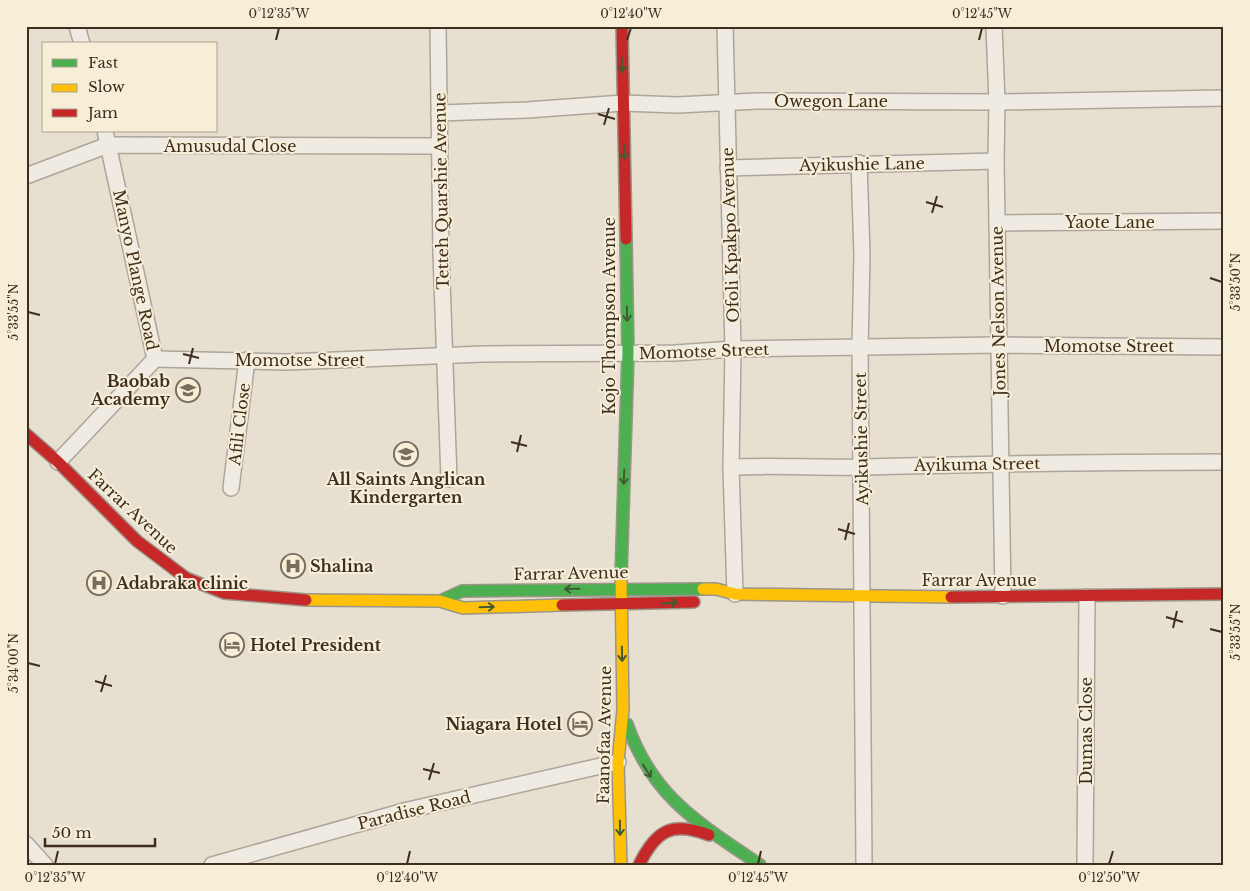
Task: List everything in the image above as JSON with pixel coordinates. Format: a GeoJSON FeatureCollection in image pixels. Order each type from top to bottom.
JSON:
{"type":"FeatureCollection","features":[{"type":"Feature","properties":{"kind":"main road","name":"Kojo Thompson Avenue"},"geometry":{"type":"LineString","coordinates":[[621,606],[628,353],[622,26]]}},
{"type":"Feature","properties":{"kind":"main road","name":"Farrar Avenue"},"geometry":{"type":"LineString","coordinates":[[26,434],[58,462],[158,559],[186,578],[224,592],[316,601],[440,602],[463,608],[621,606],[712,602],[735,594]]}},
{"type":"Feature","properties":{"kind":"main road","name":"Farrar Avenue"},"geometry":{"type":"LineString","coordinates":[[440,602],[462,591],[621,588],[716,589],[735,594],[863,596],[1087,597],[1224,594]]}},
{"type":"Feature","properties":{"kind":"main road","name":"Faanofaa Avenue"},"geometry":{"type":"LineString","coordinates":[[621,606],[623,710],[618,762],[621,865]]}},
{"type":"Feature","properties":{"kind":"main road"},"geometry":{"type":"LineString","coordinates":[[623,710],[633,747],[650,776],[672,802],[760,865]]}},
{"type":"Feature","properties":{"kind":"main road"},"geometry":{"type":"LineString","coordinates":[[639,865],[650,843],[660,832],[675,828],[694,828],[730,843]]}},
{"type":"Feature","properties":{"kind":"street"},"geometry":{"type":"LineString","coordinates":[[77,26],[81,42]]}},
{"type":"Feature","properties":{"kind":"street","name":"Tetteh Quarshie Avenue"},"geometry":{"type":"LineString","coordinates":[[438,26],[449,479]]}},
{"type":"Feature","properties":{"kind":"street","name":"Ofoli Kpakpo Avenue"},"geometry":{"type":"LineString","coordinates":[[725,26],[733,349],[731,467],[735,594]]}},
{"type":"Feature","properties":{"kind":"street","name":"Jones Nelson Avenue"},"geometry":{"type":"LineString","coordinates":[[994,26],[997,102],[996,223],[1003,596]]}},
{"type":"Feature","properties":{"kind":"street","name":"Owegon Lane"},"geometry":{"type":"LineString","coordinates":[[439,113],[527,110],[623,103],[677,105],[726,102],[997,102],[1224,98]]}},
{"type":"Feature","properties":{"kind":"street","name":"Amusudal Close"},"geometry":{"type":"LineString","coordinates":[[26,176],[106,138],[440,146]]}},
{"type":"Feature","properties":{"kind":"street","name":"Manyo Plange Road"},"geometry":{"type":"LineString","coordinates":[[58,462],[155,359],[106,138]]}},
{"type":"Feature","properties":{"kind":"street","name":"Ayikushie Lane"},"geometry":{"type":"LineString","coordinates":[[728,168],[859,163],[996,161]]}},
{"type":"Feature","properties":{"kind":"street","name":"Ayikushie Street"},"geometry":{"type":"LineString","coordinates":[[859,163],[862,256],[860,348],[864,865]]}},
{"type":"Feature","properties":{"kind":"street","name":"Yaote Lane"},"geometry":{"type":"LineString","coordinates":[[996,223],[1224,221]]}},
{"type":"Feature","properties":{"kind":"street","name":"Momotse Street"},"geometry":{"type":"LineString","coordinates":[[155,359],[287,362],[733,349],[998,345],[1224,347]]}},
{"type":"Feature","properties":{"kind":"street","name":"Afili Close"},"geometry":{"type":"LineString","coordinates":[[231,488],[247,360]]}},
{"type":"Feature","properties":{"kind":"street","name":"Ayikuma Street"},"geometry":{"type":"LineString","coordinates":[[731,467],[770,465],[861,467],[1224,462]]}},
{"type":"Feature","properties":{"kind":"street","name":"Dumas Close"},"geometry":{"type":"LineString","coordinates":[[1085,865],[1087,597]]}},
{"type":"Feature","properties":{"kind":"street","name":"Paradise Road"},"geometry":{"type":"LineString","coordinates":[[212,865],[408,810],[618,762]]}},
{"type":"Feature","properties":{"kind":"street"},"geometry":{"type":"LineString","coordinates":[[26,844],[45,865]]}},
{"type":"Feature","properties":{"kind":"traffic: fast"},"geometry":{"type":"LineString","coordinates":[[621,577],[628,353],[626,239]]}},
{"type":"Feature","properties":{"kind":"traffic: fast"},"geometry":{"type":"LineString","coordinates":[[440,601],[462,591],[703,589]]}},
{"type":"Feature","properties":{"kind":"traffic: fast"},"geometry":{"type":"LineString","coordinates":[[627,724],[638,750],[664,790],[680,806],[717,836],[760,865]]}},
{"type":"Feature","properties":{"kind":"traffic: slow"},"geometry":{"type":"LineString","coordinates":[[621,577],[623,710],[618,762],[621,865]]}},
{"type":"Feature","properties":{"kind":"traffic: slow"},"geometry":{"type":"LineString","coordinates":[[703,589],[716,589],[735,594],[951,597]]}},
{"type":"Feature","properties":{"kind":"traffic: slow"},"geometry":{"type":"LineString","coordinates":[[306,600],[440,601],[463,608],[562,605]]}},
{"type":"Feature","properties":{"kind":"traffic: jam"},"geometry":{"type":"LineString","coordinates":[[622,26],[626,239]]}},
{"type":"Feature","properties":{"kind":"traffic: jam"},"geometry":{"type":"LineString","coordinates":[[26,434],[58,462],[137,541],[186,578],[224,593],[306,600]]}},
{"type":"Feature","properties":{"kind":"traffic: jam"},"geometry":{"type":"LineString","coordinates":[[951,597],[1224,594]]}},
{"type":"Feature","properties":{"kind":"traffic: jam"},"geometry":{"type":"LineString","coordinates":[[562,605],[694,602]]}},
{"type":"Feature","properties":{"kind":"traffic: jam"},"geometry":{"type":"LineString","coordinates":[[639,865],[652,844],[659,836],[666,832],[675,829],[685,829],[709,835]]}},
{"type":"Feature","properties":{"kind":"place","name":"Baobab Academy"},"geometry":{"type":"Point","coordinates":[188,390]}},
{"type":"Feature","properties":{"kind":"place","name":"All Saints Anglican Kindergarten"},"geometry":{"type":"Point","coordinates":[406,454]}},
{"type":"Feature","properties":{"kind":"place","name":"Shalina"},"geometry":{"type":"Point","coordinates":[293,566]}},
{"type":"Feature","properties":{"kind":"place","name":"Adabraka clinic"},"geometry":{"type":"Point","coordinates":[99,583]}},
{"type":"Feature","properties":{"kind":"place","name":"Hotel President"},"geometry":{"type":"Point","coordinates":[232,645]}},
{"type":"Feature","properties":{"kind":"place","name":"Niagara Hotel"},"geometry":{"type":"Point","coordinates":[580,724]}}]}
